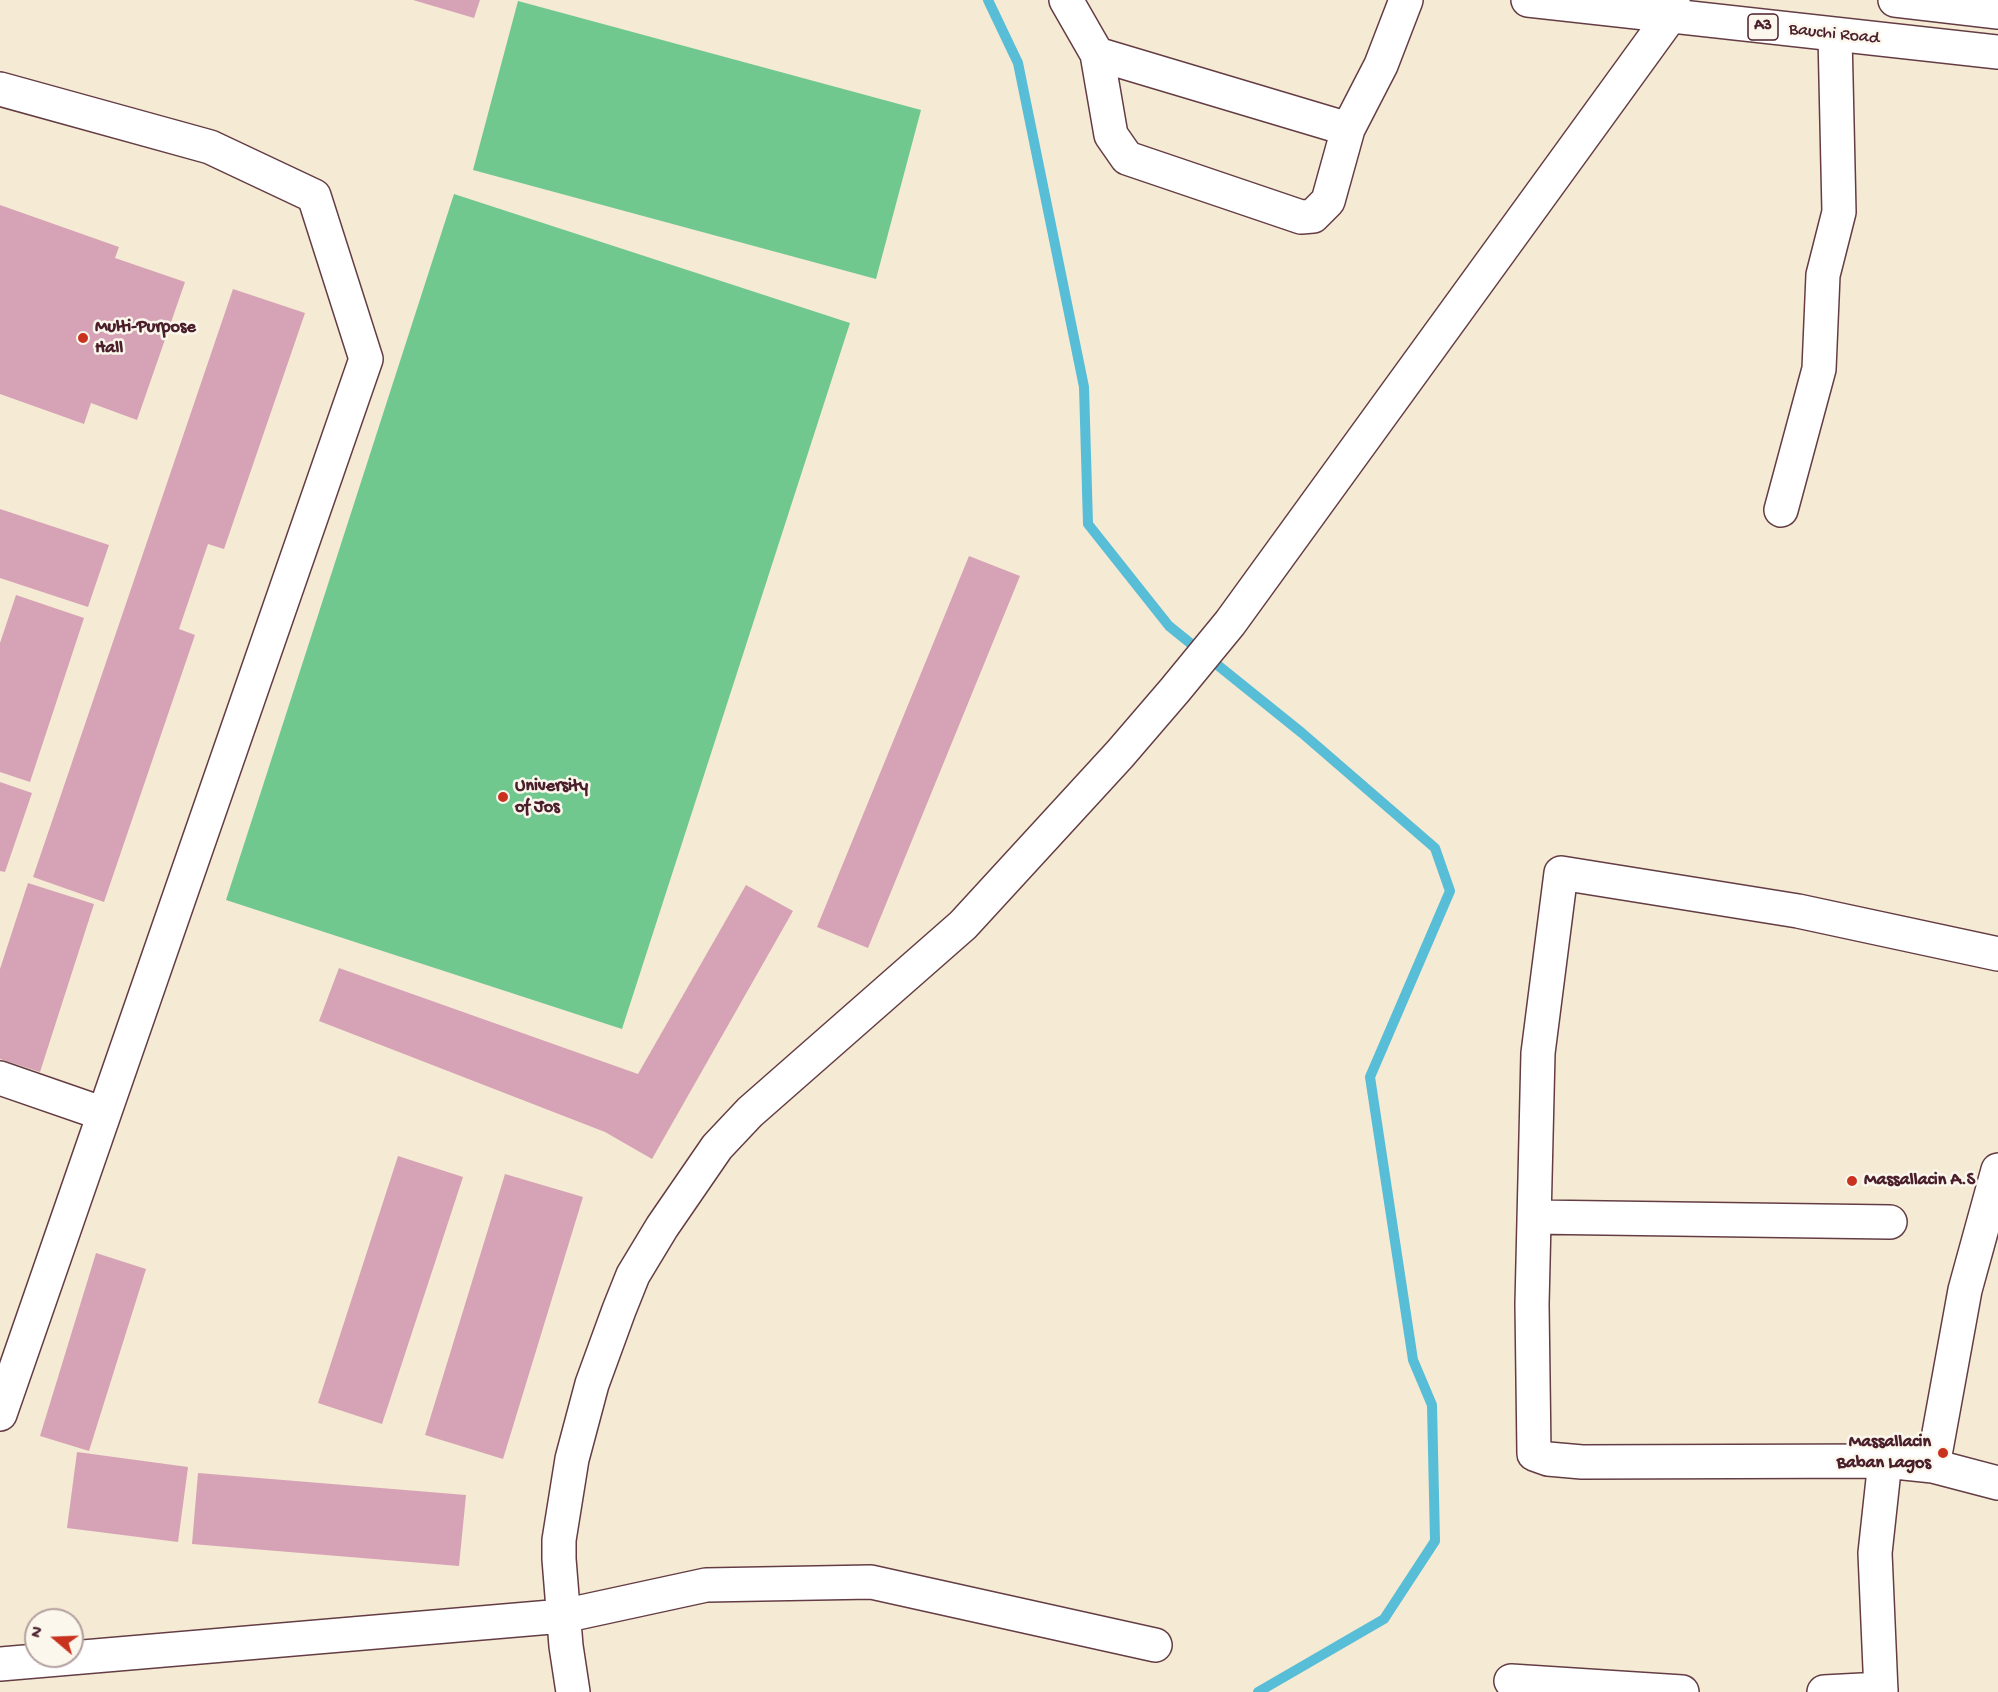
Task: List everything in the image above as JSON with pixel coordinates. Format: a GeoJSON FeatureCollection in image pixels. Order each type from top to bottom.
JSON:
{"type":"FeatureCollection","features":[{"type":"Feature","properties":{"kind":"main road"},"geometry":{"type":"LineString","coordinates":[[1066,0],[1097,54],[1111,135],[1127,158],[1301,217],[1313,216],[1328,201],[1347,129],[1381,65],[1406,0]]}},
{"type":"Feature","properties":{"kind":"main road","name":"Bauchi Road"},"geometry":{"type":"LineString","coordinates":[[1528,0],[1672,8],[1835,35],[1998,52]]}},
{"type":"Feature","properties":{"kind":"main road"},"geometry":{"type":"LineString","coordinates":[[1895,0],[1998,12]]}},
{"type":"Feature","properties":{"kind":"main road"},"geometry":{"type":"LineString","coordinates":[[573,1692],[559,1575],[559,1540],[572,1460],[592,1384],[633,1275],[691,1184],[717,1148],[750,1112],[963,925],[1175,690],[1230,622],[1672,8]]}},
{"type":"Feature","properties":{"kind":"main road"},"geometry":{"type":"LineString","coordinates":[[1781,510],[1819,369],[1823,275],[1839,212],[1835,35]]}},
{"type":"Feature","properties":{"kind":"main road"},"geometry":{"type":"LineString","coordinates":[[1097,54],[1347,129]]}},
{"type":"Feature","properties":{"kind":"main road"},"geometry":{"type":"LineString","coordinates":[[0,89],[210,147],[314,196],[366,359],[0,1414]]}},
{"type":"Feature","properties":{"kind":"main road"},"geometry":{"type":"LineString","coordinates":[[1998,954],[1798,911],[1561,873],[1538,1053],[1534,1217],[1534,1454],[1548,1459],[1582,1462],[1885,1461],[1934,1466],[1998,1483]]}},
{"type":"Feature","properties":{"kind":"main road"},"geometry":{"type":"LineString","coordinates":[[0,1078],[104,1114]]}},
{"type":"Feature","properties":{"kind":"main road"},"geometry":{"type":"LineString","coordinates":[[1934,1466],[1965,1290],[1998,1170]]}},
{"type":"Feature","properties":{"kind":"main road"},"geometry":{"type":"LineString","coordinates":[[1534,1217],[1890,1222]]}},
{"type":"Feature","properties":{"kind":"main road"},"geometry":{"type":"LineString","coordinates":[[1824,1692],[1881,1690],[1875,1553],[1885,1461]]}},
{"type":"Feature","properties":{"kind":"main road"},"geometry":{"type":"LineString","coordinates":[[0,1664],[563,1616],[706,1585],[871,1581],[1155,1645]]}},
{"type":"Feature","properties":{"kind":"main road"},"geometry":{"type":"LineString","coordinates":[[1511,1681],[1682,1692]]}},
{"type":"Feature","properties":{"kind":"green space"},"geometry":{"type":"Polygon","coordinates":[[[518,1],[921,110],[876,279],[473,170],[518,1]]]}},
{"type":"Feature","properties":{"kind":"green space"},"geometry":{"type":"Polygon","coordinates":[[[454,194],[850,323],[622,1029],[226,900],[454,194]]]}},
{"type":"Feature","properties":{"kind":"building"},"geometry":{"type":"Polygon","coordinates":[[[413,0],[480,0],[474,18],[413,0]]]}},
{"type":"Feature","properties":{"kind":"building","name":"Multi-Purpose Hall"},"geometry":{"type":"Polygon","coordinates":[[[0,205],[119,247],[115,258],[185,282],[137,420],[91,403],[84,424],[0,394],[0,205]]]}},
{"type":"Feature","properties":{"kind":"building"},"geometry":{"type":"Polygon","coordinates":[[[233,289],[305,313],[224,549],[208,544],[179,629],[195,635],[104,902],[33,877],[233,289]]]}},
{"type":"Feature","properties":{"kind":"building"},"geometry":{"type":"Polygon","coordinates":[[[0,509],[109,545],[88,607],[0,578],[0,509]]]}},
{"type":"Feature","properties":{"kind":"building"},"geometry":{"type":"Polygon","coordinates":[[[969,556],[1020,576],[868,948],[817,927],[969,556]]]}},
{"type":"Feature","properties":{"kind":"building"},"geometry":{"type":"Polygon","coordinates":[[[16,595],[84,618],[30,782],[0,772],[0,643],[16,595]]]}},
{"type":"Feature","properties":{"kind":"building"},"geometry":{"type":"Polygon","coordinates":[[[0,782],[32,793],[5,872],[0,871],[0,782]]]}},
{"type":"Feature","properties":{"kind":"building"},"geometry":{"type":"Polygon","coordinates":[[[28,883],[94,904],[40,1072],[0,1059],[0,969],[28,883]]]}},
{"type":"Feature","properties":{"kind":"building"},"geometry":{"type":"Polygon","coordinates":[[[746,885],[793,911],[652,1159],[605,1132],[319,1021],[339,968],[638,1074],[746,885]]]}},
{"type":"Feature","properties":{"kind":"building"},"geometry":{"type":"Polygon","coordinates":[[[398,1156],[463,1177],[382,1424],[318,1403],[398,1156]]]}},
{"type":"Feature","properties":{"kind":"building"},"geometry":{"type":"Polygon","coordinates":[[[505,1174],[583,1197],[503,1459],[425,1435],[505,1174]]]}},
{"type":"Feature","properties":{"kind":"building"},"geometry":{"type":"Polygon","coordinates":[[[96,1253],[146,1269],[89,1451],[40,1436],[96,1253]]]}},
{"type":"Feature","properties":{"kind":"building"},"geometry":{"type":"Polygon","coordinates":[[[77,1452],[188,1467],[178,1542],[67,1528],[77,1452]]]}},
{"type":"Feature","properties":{"kind":"building"},"geometry":{"type":"Polygon","coordinates":[[[198,1473],[466,1495],[459,1566],[192,1544],[198,1473]]]}},
{"type":"Feature","properties":{"kind":"waterway"},"geometry":{"type":"LineString","coordinates":[[988,0],[1018,63],[1084,387],[1088,524],[1169,626],[1302,733],[1435,848],[1450,891],[1370,1077],[1413,1360],[1432,1405],[1435,1541],[1384,1619],[1258,1692]]}},
{"type":"Feature","properties":{"kind":"place","name":"Multi-Purpose Hall"},"geometry":{"type":"Point","coordinates":[83,338]}},
{"type":"Feature","properties":{"kind":"place","name":"University of Jos"},"geometry":{"type":"Point","coordinates":[503,797]}},
{"type":"Feature","properties":{"kind":"place","name":"Massallacin A.S"},"geometry":{"type":"Point","coordinates":[1852,1181]}},
{"type":"Feature","properties":{"kind":"place","name":"Massallacin Baban Lagos"},"geometry":{"type":"Point","coordinates":[1943,1453]}}]}
